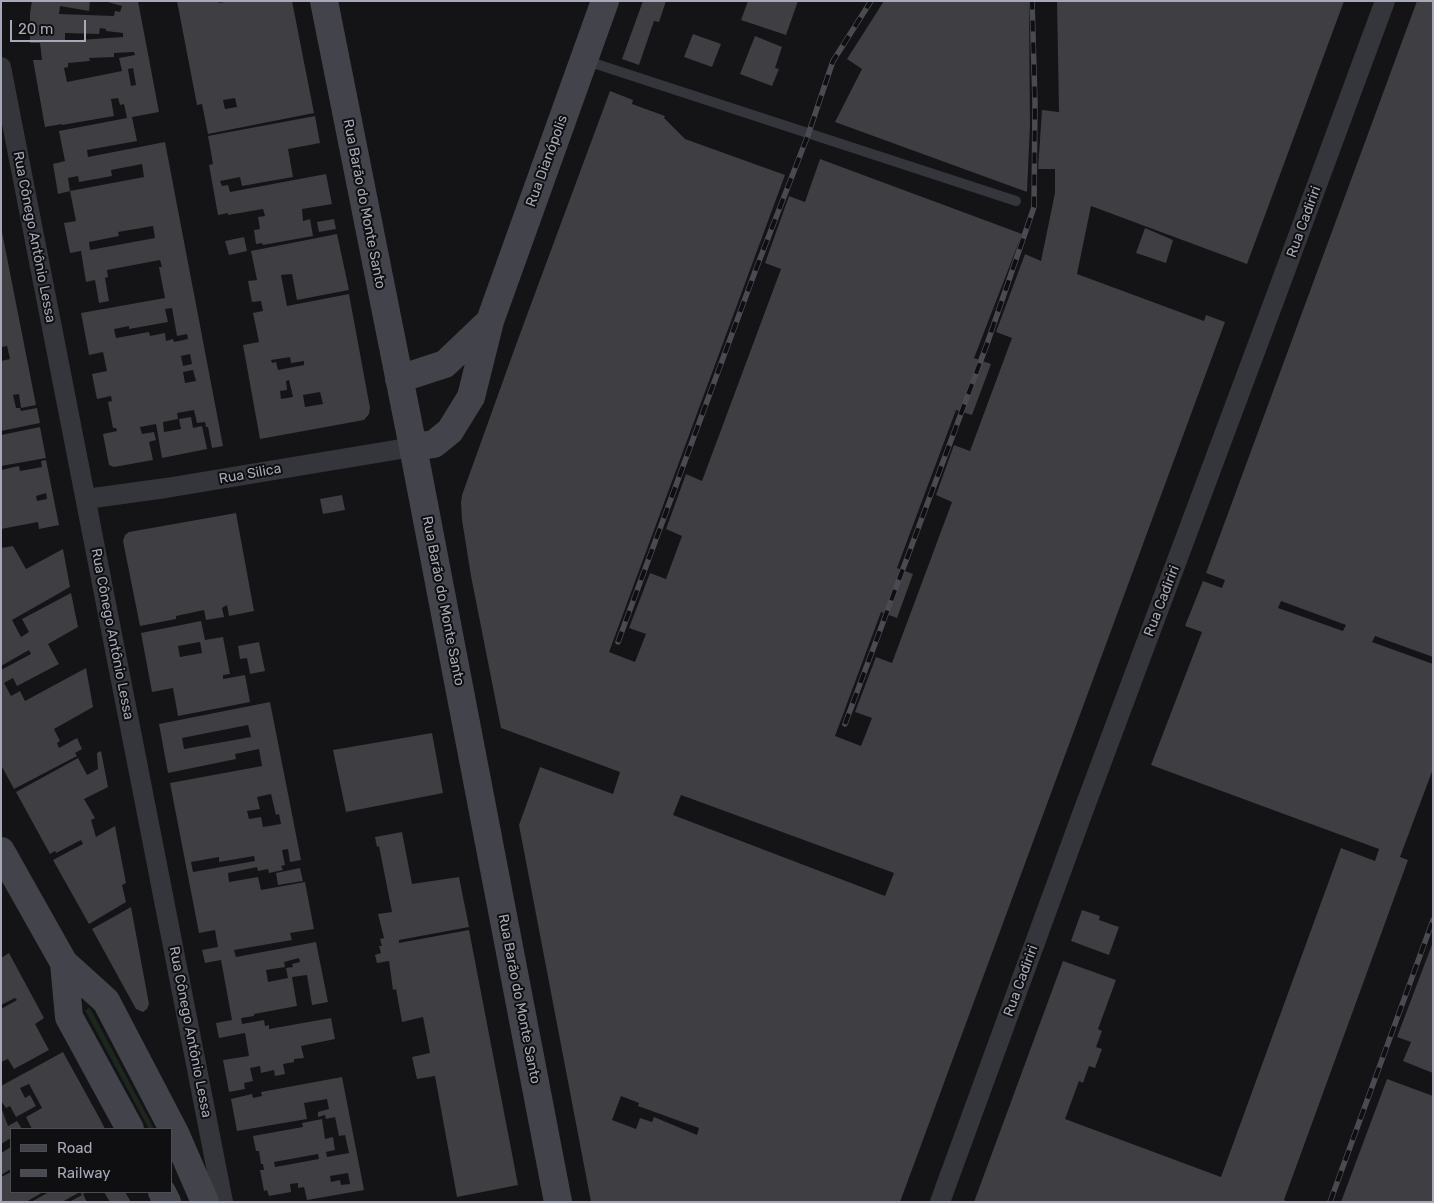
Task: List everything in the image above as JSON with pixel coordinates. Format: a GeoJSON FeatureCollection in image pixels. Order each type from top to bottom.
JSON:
{"type":"FeatureCollection","features":[{"type":"Feature","properties":{"kind":"street","name":"Rua Barão do Monte Santo"},"geometry":{"type":"LineString","coordinates":[[324,1],[413,447],[558,1202]]}},
{"type":"Feature","properties":{"kind":"street","name":"Rua Dianópolis"},"geometry":{"type":"LineString","coordinates":[[413,447],[434,444],[450,431],[470,397],[490,321],[605,1]]}},
{"type":"Feature","properties":{"kind":"street","name":"Rua Cadiriri"},"geometry":{"type":"LineString","coordinates":[[940,1202],[1080,817],[1277,293],[1384,1]]}},
{"type":"Feature","properties":{"kind":"street","name":"Rua Cônego Antônio Lessa"},"geometry":{"type":"LineString","coordinates":[[1,67],[223,1202]]}},
{"type":"Feature","properties":{"kind":"street","name":"Rua Dianópolis"},"geometry":{"type":"LineString","coordinates":[[399,379],[445,364],[490,321]]}},
{"type":"Feature","properties":{"kind":"street","name":"Rua Silica"},"geometry":{"type":"LineString","coordinates":[[86,499],[166,488],[413,447]]}},
{"type":"Feature","properties":{"kind":"street"},"geometry":{"type":"LineString","coordinates":[[1,851],[64,963],[106,1001],[175,1133],[205,1202]]}},
{"type":"Feature","properties":{"kind":"street"},"geometry":{"type":"LineString","coordinates":[[64,963],[70,1017],[129,1128]]}},
{"type":"Feature","properties":{"kind":"lane"},"geometry":{"type":"LineString","coordinates":[[583,60],[1016,201]]}},
{"type":"Feature","properties":{"kind":"shaded area"},"geometry":{"type":"Polygon","coordinates":[[[90,1008],[153,1128],[148,1128],[85,1010],[90,1008]]]}},
{"type":"Feature","properties":{"kind":"building"},"geometry":{"type":"Polygon","coordinates":[[[32,1],[90,1],[89,11],[60,6],[59,14],[114,16],[115,11],[120,12],[122,6],[104,1],[138,1],[159,112],[132,117],[137,141],[87,150],[88,157],[165,142],[223,446],[212,448],[208,427],[206,427],[205,422],[197,423],[194,410],[177,413],[178,419],[163,422],[164,432],[181,429],[179,419],[191,417],[193,428],[202,426],[207,449],[162,458],[156,424],[140,427],[142,434],[154,432],[156,440],[149,442],[153,460],[114,467],[109,465],[103,434],[117,431],[116,428],[113,428],[108,402],[112,401],[111,396],[97,399],[92,374],[107,371],[103,352],[89,355],[81,313],[165,298],[159,267],[162,267],[160,260],[107,270],[108,277],[105,278],[109,301],[99,303],[95,280],[86,282],[81,251],[70,253],[64,223],[76,221],[70,191],[58,194],[53,164],[65,161],[59,131],[127,118],[124,104],[120,105],[118,98],[111,99],[114,116],[45,127],[33,60],[42,60],[40,43],[30,43],[32,1]],[[100,28],[99,34],[65,33],[65,41],[123,37],[123,33],[106,31],[106,29],[100,28]],[[134,52],[114,53],[114,57],[89,58],[90,61],[68,63],[68,67],[64,68],[67,82],[122,71],[119,58],[135,55],[134,52]],[[133,68],[128,69],[131,86],[136,85],[133,68]],[[142,164],[111,170],[112,176],[79,182],[78,176],[68,178],[70,191],[144,177],[142,164]],[[153,226],[118,232],[119,236],[89,242],[90,250],[155,238],[153,226]],[[172,308],[165,309],[168,322],[129,329],[129,326],[114,329],[116,338],[149,332],[150,336],[165,333],[166,341],[173,339],[174,342],[188,339],[187,334],[177,336],[172,308]],[[190,354],[181,356],[183,366],[192,364],[190,354]],[[193,370],[183,372],[185,383],[196,381],[193,370]]]}},
{"type":"Feature","properties":{"kind":"building"},"geometry":{"type":"Polygon","coordinates":[[[177,1],[218,1],[219,3],[230,1],[292,1],[314,113],[208,134],[202,104],[197,105],[177,1]],[[235,98],[223,100],[225,109],[237,107],[235,98]]]}},
{"type":"Feature","properties":{"kind":"building"},"geometry":{"type":"Polygon","coordinates":[[[643,1],[666,1],[659,22],[654,21],[639,65],[622,59],[643,1]]]}},
{"type":"Feature","properties":{"kind":"building"},"geometry":{"type":"Polygon","coordinates":[[[748,1],[798,1],[786,35],[741,20],[748,1]]]}},
{"type":"Feature","properties":{"kind":"building"},"geometry":{"type":"Polygon","coordinates":[[[884,1],[1029,1],[1030,125],[1027,192],[835,122],[862,69],[847,59],[884,1]]]}},
{"type":"Feature","properties":{"kind":"building"},"geometry":{"type":"Polygon","coordinates":[[[1057,1],[1344,1],[1247,264],[1091,206],[1077,274],[1204,321],[1206,315],[1225,322],[900,1202],[591,1202],[519,825],[540,767],[613,794],[620,772],[501,728],[471,576],[461,503],[462,495],[517,342],[610,91],[633,100],[632,104],[665,116],[664,118],[685,139],[785,175],[609,652],[635,662],[646,634],[629,628],[650,573],[666,579],[682,536],[666,529],[686,474],[702,481],[781,269],[765,263],[789,196],[805,202],[820,159],[1022,234],[974,358],[991,364],[972,415],[956,410],[897,568],[913,574],[897,618],[881,612],[835,736],[861,746],[872,718],[855,712],[876,657],[892,663],[952,502],[936,495],[954,445],[970,451],[1012,338],[996,332],[1025,254],[1041,261],[1055,193],[1055,169],[1038,169],[1042,110],[1059,112],[1057,1]],[[681,795],[673,815],[885,896],[894,873],[681,795]],[[621,1096],[612,1120],[636,1129],[640,1118],[652,1122],[654,1117],[697,1135],[699,1128],[638,1106],[639,1103],[621,1096]]]}},
{"type":"Feature","properties":{"kind":"building"},"geometry":{"type":"Polygon","coordinates":[[[1417,1],[1433,1],[1433,657],[1375,636],[1372,642],[1433,664],[1433,769],[1400,857],[1408,860],[1284,1200],[1287,1202],[974,1202],[1063,961],[1116,980],[1098,1029],[1102,1031],[1096,1047],[1102,1049],[1095,1068],[1089,1066],[1083,1083],[1079,1081],[1065,1119],[1221,1177],[1341,848],[1375,861],[1379,849],[1151,765],[1202,632],[1185,626],[1203,581],[1222,588],[1225,580],[1206,573],[1417,1]],[[1281,601],[1278,608],[1343,631],[1346,625],[1281,601]]]}},
{"type":"Feature","properties":{"kind":"building"},"geometry":{"type":"Polygon","coordinates":[[[693,34],[721,44],[712,67],[684,57],[693,34]]]}},
{"type":"Feature","properties":{"kind":"building"},"geometry":{"type":"Polygon","coordinates":[[[755,36],[782,47],[775,68],[779,69],[772,86],[740,74],[755,36]]]}},
{"type":"Feature","properties":{"kind":"building"},"geometry":{"type":"Polygon","coordinates":[[[315,116],[320,143],[288,149],[293,177],[242,186],[240,177],[220,181],[222,186],[228,185],[230,192],[326,174],[332,204],[302,209],[303,221],[310,219],[313,236],[263,245],[262,243],[256,244],[254,230],[260,229],[258,217],[265,216],[263,209],[218,215],[209,165],[213,164],[208,136],[315,116]]]}},
{"type":"Feature","properties":{"kind":"building"},"geometry":{"type":"Polygon","coordinates":[[[334,219],[336,229],[319,232],[317,222],[334,219]]]}},
{"type":"Feature","properties":{"kind":"building"},"geometry":{"type":"Polygon","coordinates":[[[1,227],[36,405],[21,408],[19,394],[13,395],[16,408],[20,408],[21,411],[37,408],[40,423],[1,431],[1,361],[10,359],[7,346],[1,347],[1,227]]]}},
{"type":"Feature","properties":{"kind":"building"},"geometry":{"type":"Polygon","coordinates":[[[1145,228],[1173,240],[1166,263],[1136,253],[1145,228]]]}},
{"type":"Feature","properties":{"kind":"building"},"geometry":{"type":"Polygon","coordinates":[[[337,234],[349,290],[297,300],[292,274],[281,275],[287,306],[349,294],[370,408],[369,414],[364,420],[260,439],[243,345],[259,342],[253,313],[263,311],[261,301],[252,302],[248,281],[257,280],[251,251],[337,234]],[[290,357],[271,360],[272,363],[276,362],[278,370],[304,365],[304,361],[291,363],[290,357]],[[289,380],[286,381],[287,390],[280,391],[281,399],[293,397],[289,380]],[[320,392],[303,395],[305,407],[323,404],[320,392]]]}},
{"type":"Feature","properties":{"kind":"building"},"geometry":{"type":"Polygon","coordinates":[[[244,237],[247,251],[229,255],[225,241],[244,237]]]}},
{"type":"Feature","properties":{"kind":"building"},"geometry":{"type":"Polygon","coordinates":[[[40,427],[46,458],[1,466],[1,435],[40,427]]]}},
{"type":"Feature","properties":{"kind":"building"},"geometry":{"type":"Polygon","coordinates":[[[46,460],[59,525],[39,529],[38,522],[1,529],[1,470],[19,466],[20,471],[42,467],[41,461],[46,460]],[[46,493],[36,496],[37,501],[47,499],[46,493]]]}},
{"type":"Feature","properties":{"kind":"building"},"geometry":{"type":"Polygon","coordinates":[[[342,495],[345,510],[323,514],[320,499],[342,495]]]}},
{"type":"Feature","properties":{"kind":"building"},"geometry":{"type":"Polygon","coordinates":[[[236,513],[254,611],[229,616],[227,605],[222,608],[224,617],[206,620],[204,610],[176,616],[176,619],[140,626],[123,541],[125,535],[129,532],[236,513]]]}},
{"type":"Feature","properties":{"kind":"building"},"geometry":{"type":"Polygon","coordinates":[[[13,546],[26,569],[63,549],[70,587],[12,620],[21,637],[29,632],[22,619],[71,593],[78,627],[48,644],[59,664],[17,686],[13,678],[4,683],[11,696],[20,691],[25,701],[86,668],[93,707],[54,729],[60,741],[57,743],[59,748],[77,738],[82,749],[75,753],[77,756],[14,789],[1,765],[1,670],[31,654],[29,650],[1,666],[1,548],[13,546]]]}},
{"type":"Feature","properties":{"kind":"building"},"geometry":{"type":"Polygon","coordinates":[[[201,621],[205,640],[223,637],[230,674],[223,675],[223,679],[245,675],[250,702],[178,716],[173,688],[152,692],[141,633],[201,621]],[[200,642],[178,646],[180,657],[202,653],[200,642]]]}},
{"type":"Feature","properties":{"kind":"building"},"geometry":{"type":"Polygon","coordinates":[[[259,642],[265,671],[250,674],[247,658],[240,659],[238,646],[259,642]]]}},
{"type":"Feature","properties":{"kind":"building"},"geometry":{"type":"Polygon","coordinates":[[[270,702],[301,860],[290,862],[288,849],[282,850],[285,865],[281,866],[283,870],[269,873],[268,869],[258,871],[257,867],[228,873],[229,882],[258,877],[261,890],[305,882],[314,929],[290,933],[292,940],[234,950],[236,957],[316,942],[328,1002],[312,1005],[307,975],[292,977],[297,1006],[241,1018],[242,1024],[264,1020],[265,1026],[269,1025],[269,1029],[331,1018],[335,1039],[301,1046],[304,1058],[294,1059],[294,1062],[283,1064],[285,1074],[275,1076],[274,1070],[261,1073],[260,1066],[250,1068],[253,1081],[244,1083],[245,1089],[229,1092],[223,1060],[249,1056],[245,1033],[219,1038],[216,1023],[232,1020],[221,960],[205,963],[202,950],[218,947],[215,930],[199,933],[170,783],[262,766],[259,749],[235,754],[236,759],[168,773],[159,724],[270,702]],[[248,725],[182,738],[184,749],[251,737],[248,725]],[[271,794],[257,797],[260,809],[247,811],[249,819],[261,817],[263,827],[281,824],[279,814],[276,815],[271,794]],[[254,856],[219,862],[219,857],[191,862],[193,872],[255,861],[254,856]],[[299,958],[284,962],[285,967],[266,970],[268,982],[288,978],[286,968],[293,967],[292,964],[300,962],[299,958]]]}},
{"type":"Feature","properties":{"kind":"building"},"geometry":{"type":"Polygon","coordinates":[[[432,733],[443,793],[346,812],[333,750],[432,733]]]}},
{"type":"Feature","properties":{"kind":"building"},"geometry":{"type":"Polygon","coordinates":[[[101,751],[108,787],[84,799],[95,818],[91,820],[96,837],[115,826],[126,883],[122,885],[126,902],[89,924],[53,860],[83,844],[81,840],[56,853],[55,851],[50,854],[16,792],[78,758],[87,775],[98,769],[97,753],[101,751]]]}},
{"type":"Feature","properties":{"kind":"building"},"geometry":{"type":"Polygon","coordinates":[[[402,832],[412,884],[459,877],[469,927],[399,940],[399,943],[469,930],[518,1185],[457,1197],[435,1076],[417,1079],[412,1057],[430,1053],[423,1017],[402,1022],[396,989],[393,990],[389,961],[377,963],[375,955],[381,953],[380,939],[384,938],[378,914],[392,912],[379,846],[377,847],[375,837],[402,832]]]}},
{"type":"Feature","properties":{"kind":"building"},"geometry":{"type":"Polygon","coordinates":[[[300,868],[303,881],[278,885],[276,873],[300,868]]]}},
{"type":"Feature","properties":{"kind":"building"},"geometry":{"type":"Polygon","coordinates":[[[131,907],[149,1004],[143,1012],[136,1009],[92,929],[131,907]]]}},
{"type":"Feature","properties":{"kind":"building"},"geometry":{"type":"Polygon","coordinates":[[[1082,910],[1100,916],[1099,920],[1119,927],[1109,955],[1071,941],[1082,910]]]}},
{"type":"Feature","properties":{"kind":"building"},"geometry":{"type":"Polygon","coordinates":[[[1433,942],[1433,1073],[1403,1061],[1411,1042],[1397,1037],[1433,942]]]}},
{"type":"Feature","properties":{"kind":"building"},"geometry":{"type":"Polygon","coordinates":[[[9,953],[44,1018],[35,1024],[49,1050],[14,1069],[8,1059],[1,1062],[1,1009],[17,1000],[15,998],[1,1005],[1,958],[9,953]]]}},
{"type":"Feature","properties":{"kind":"building"},"geometry":{"type":"Polygon","coordinates":[[[63,1052],[104,1128],[32,1128],[26,1117],[42,1108],[29,1084],[20,1088],[25,1098],[30,1095],[36,1106],[16,1117],[10,1106],[6,1108],[1,1101],[1,1086],[63,1052]]]}},
{"type":"Feature","properties":{"kind":"building"},"geometry":{"type":"Polygon","coordinates":[[[342,1077],[364,1190],[307,1200],[304,1187],[298,1188],[298,1183],[290,1184],[291,1192],[269,1196],[267,1190],[264,1191],[260,1170],[264,1170],[263,1164],[261,1164],[259,1151],[256,1151],[253,1136],[303,1127],[302,1123],[322,1119],[325,1139],[333,1137],[335,1150],[326,1152],[327,1157],[349,1153],[345,1135],[339,1136],[335,1117],[326,1119],[325,1115],[318,1117],[318,1112],[329,1109],[327,1099],[304,1103],[307,1119],[237,1131],[231,1099],[252,1094],[253,1098],[262,1096],[261,1092],[342,1077]],[[318,1154],[274,1162],[275,1167],[319,1159],[318,1154]],[[348,1173],[330,1176],[331,1182],[340,1180],[341,1185],[350,1184],[348,1173]]]}},
{"type":"Feature","properties":{"kind":"building"},"geometry":{"type":"Polygon","coordinates":[[[1387,1079],[1433,1096],[1433,1202],[1341,1202],[1387,1079]]]}},
{"type":"Feature","properties":{"kind":"building"},"geometry":{"type":"Polygon","coordinates":[[[1,1107],[8,1126],[17,1121],[21,1128],[10,1128],[10,1139],[1,1144],[1,1107]]]}},
{"type":"Feature","properties":{"kind":"building"},"geometry":{"type":"Polygon","coordinates":[[[10,1148],[10,1170],[1,1175],[1,1153],[10,1148]]]}},
{"type":"Feature","properties":{"kind":"building"},"geometry":{"type":"Polygon","coordinates":[[[10,1172],[10,1193],[41,1193],[26,1202],[1,1202],[1,1177],[10,1172]]]}},
{"type":"Feature","properties":{"kind":"building"},"geometry":{"type":"Polygon","coordinates":[[[47,1193],[78,1193],[62,1202],[31,1202],[47,1193]]]}},
{"type":"Feature","properties":{"kind":"building"},"geometry":{"type":"Polygon","coordinates":[[[81,1193],[86,1193],[83,1194],[87,1202],[69,1202],[82,1195],[81,1193]]]}},
{"type":"Feature","properties":{"kind":"building"},"geometry":{"type":"Polygon","coordinates":[[[105,1193],[126,1193],[131,1202],[110,1202],[105,1193]]]}},
{"type":"Feature","properties":{"kind":"railway"},"geometry":{"type":"LineString","coordinates":[[618,642],[756,269],[808,135],[833,61],[871,1]]}},
{"type":"Feature","properties":{"kind":"railway"},"geometry":{"type":"LineString","coordinates":[[845,724],[987,344],[1034,207],[1035,103],[1032,1]]}},
{"type":"Feature","properties":{"kind":"railway"},"geometry":{"type":"LineString","coordinates":[[1330,1202],[1433,920]]}}]}
